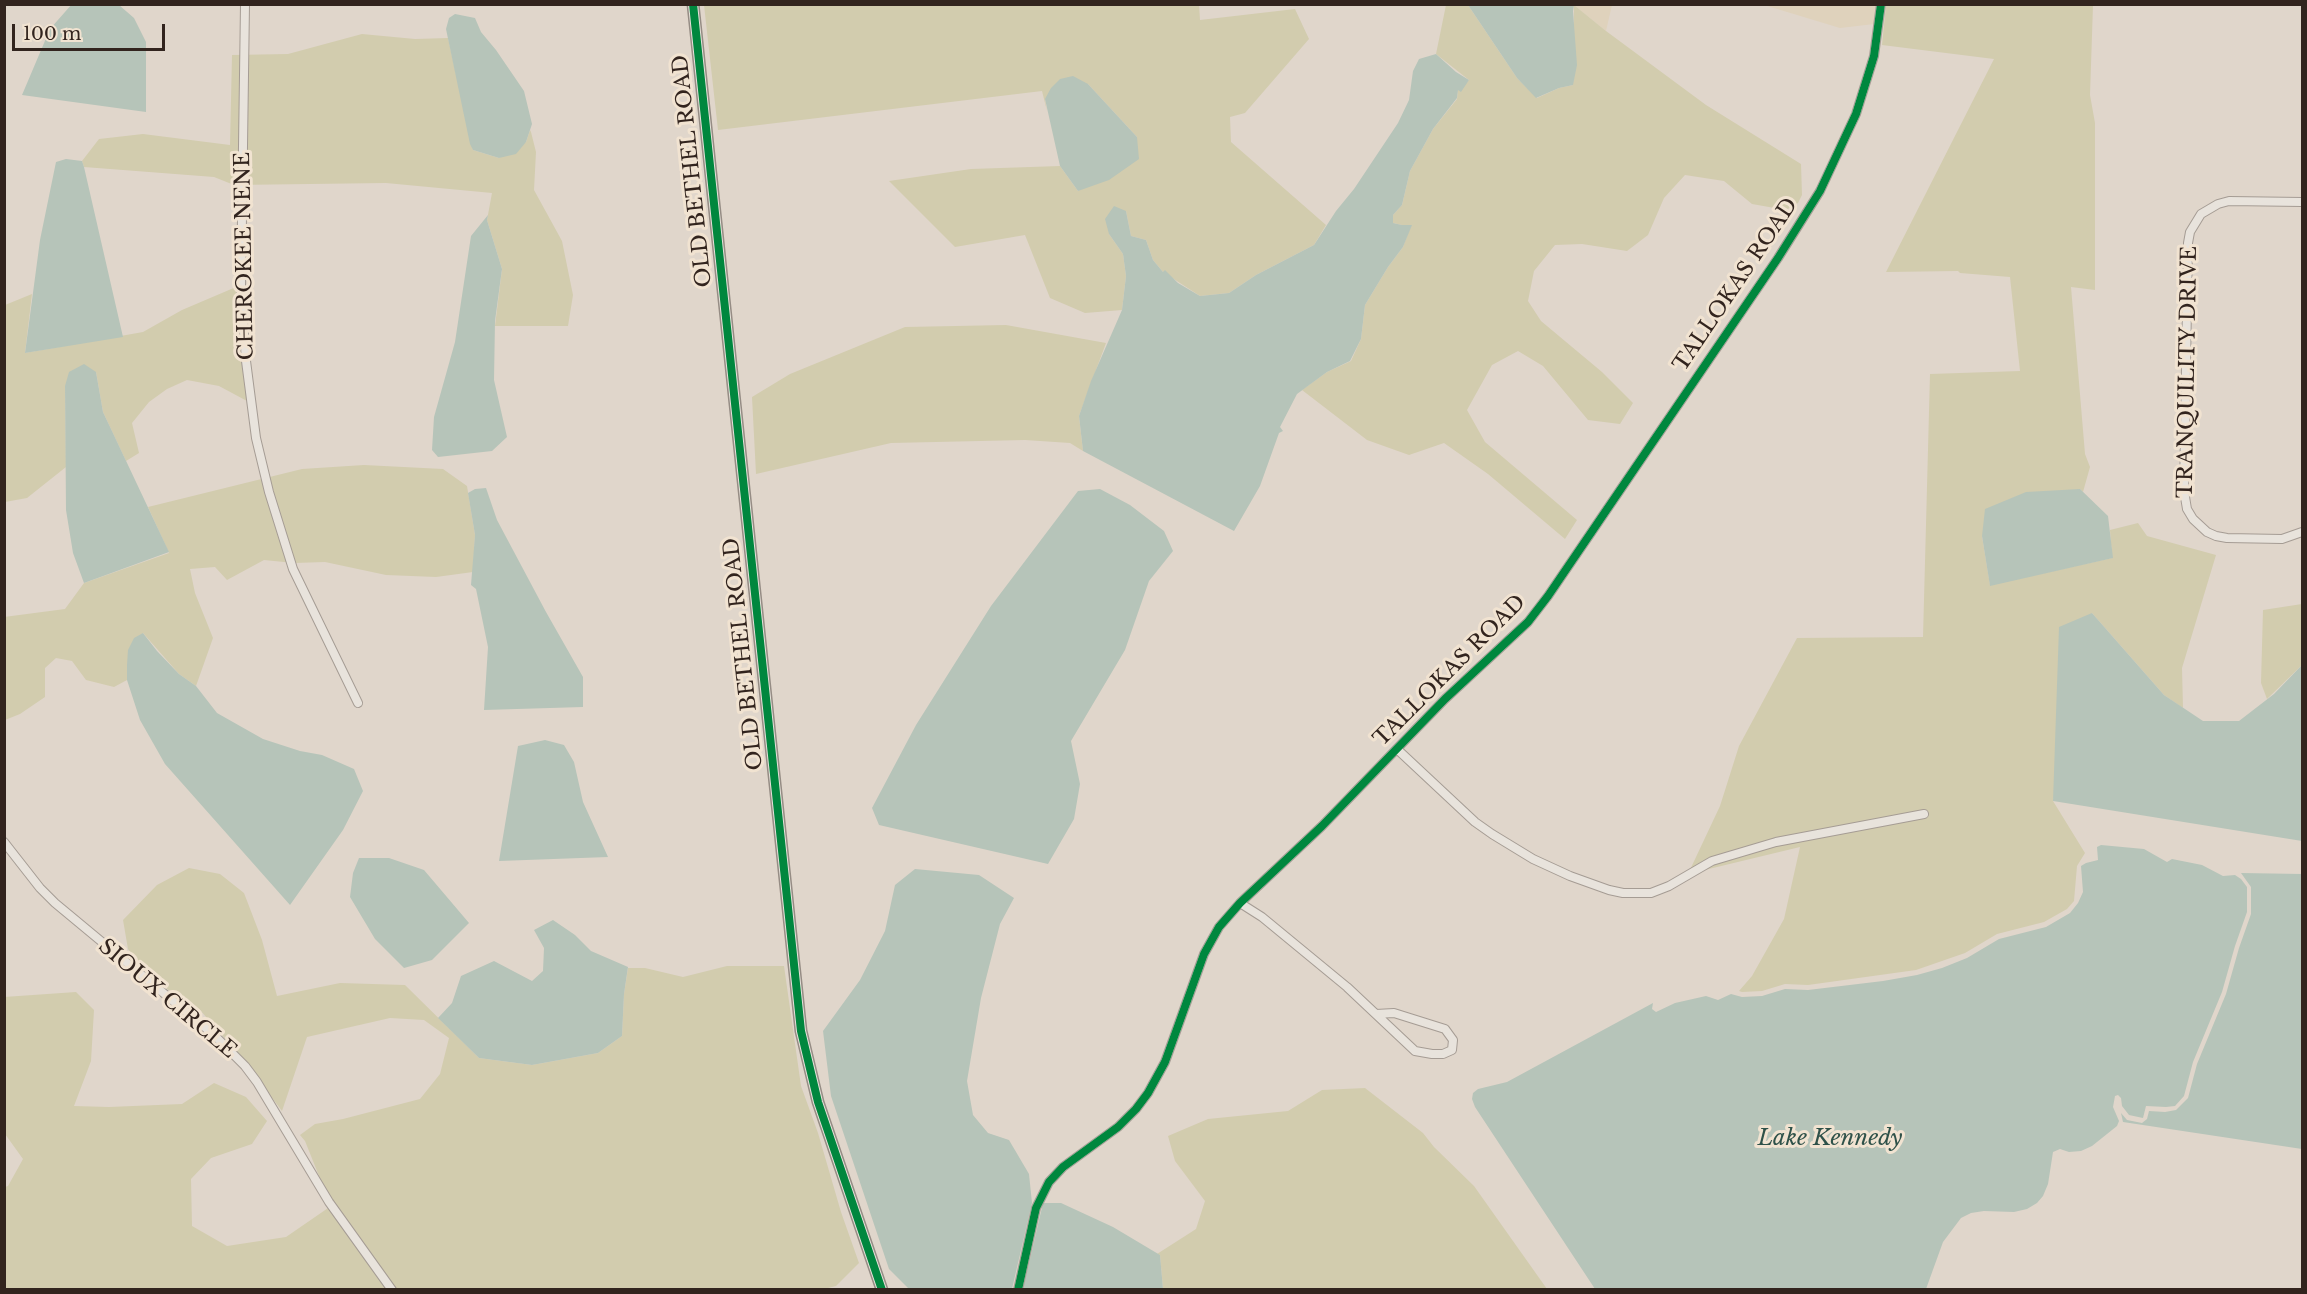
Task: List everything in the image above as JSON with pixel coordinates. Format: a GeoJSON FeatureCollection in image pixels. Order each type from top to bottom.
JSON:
{"type":"FeatureCollection","features":[{"type":"Feature","properties":{"kind":"street","name":"CHEROKEE NENE"},"geometry":{"type":"LineString","coordinates":[[245,4],[241,288],[246,361],[256,438],[269,492],[293,569],[358,703]]}},
{"type":"Feature","properties":{"kind":"street","name":"OLD BETHEL ROAD"},"geometry":{"type":"LineString","coordinates":[[693,4],[801,1031],[818,1102],[882,1290]]}},
{"type":"Feature","properties":{"kind":"street","name":"TALLOKAS ROAD"},"geometry":{"type":"LineString","coordinates":[[1018,1290],[1036,1208],[1049,1182],[1064,1167],[1118,1127],[1142,1102],[1165,1062],[1208,946],[1224,920],[1398,750],[1445,699],[1510,640],[1541,605],[1778,258],[1820,191],[1856,114],[1874,56],[1881,4]]}},
{"type":"Feature","properties":{"kind":"street","name":"TRANQUILITY DRIVE"},"geometry":{"type":"LineString","coordinates":[[2302,202],[2229,201],[2218,204],[2201,214],[2190,232],[2184,491],[2187,509],[2193,519],[2207,532],[2216,536],[2282,539],[2302,532]]}},
{"type":"Feature","properties":{"kind":"street"},"geometry":{"type":"LineString","coordinates":[[1398,750],[1474,822],[1492,834],[1533,859],[1570,876],[1623,893],[1651,893],[1669,886],[1712,861],[1776,842],[1924,814]]}},
{"type":"Feature","properties":{"kind":"street","name":"SIOUX CIRCLE"},"geometry":{"type":"LineString","coordinates":[[4,842],[40,888],[55,903],[214,1035],[245,1066],[263,1091],[329,1202],[392,1290]]}},
{"type":"Feature","properties":{"kind":"street"},"geometry":{"type":"LineString","coordinates":[[1240,903],[1262,917],[1420,1053],[1443,1054],[1452,1050],[1453,1040],[1445,1029],[1395,1013],[1376,1014]]}},
{"type":"Feature","properties":{"kind":"shaded area"},"geometry":{"type":"Polygon","coordinates":[[[1199,4],[1200,20],[1295,9],[1309,39],[1245,113],[1230,117],[1231,142],[1326,225],[1314,245],[1256,275],[1229,293],[1200,296],[1163,272],[1153,260],[1146,240],[1131,236],[1126,211],[1109,234],[1123,254],[1126,276],[1122,310],[1085,313],[1050,298],[1025,235],[955,247],[889,181],[971,169],[1060,166],[1078,191],[1137,137],[1088,84],[1045,99],[1047,111],[1042,91],[718,130],[704,5],[1199,4]]]}},
{"type":"Feature","properties":{"kind":"shaded area"},"geometry":{"type":"Polygon","coordinates":[[[1446,5],[1468,5],[1517,78],[1537,98],[1559,88],[1573,85],[1574,5],[1706,105],[1801,164],[1802,195],[1798,203],[1786,210],[1752,204],[1724,181],[1685,175],[1664,198],[1648,235],[1627,251],[1582,244],[1555,245],[1534,271],[1528,301],[1541,321],[1602,372],[1633,403],[1620,424],[1588,420],[1543,366],[1518,351],[1492,365],[1467,410],[1485,442],[1577,520],[1565,539],[1488,474],[1444,443],[1409,455],[1367,440],[1302,390],[1327,372],[1351,361],[1361,339],[1365,305],[1403,247],[1411,225],[1393,223],[1393,215],[1402,205],[1410,171],[1433,129],[1457,99],[1458,90],[1469,80],[1436,54],[1446,5]]]}},
{"type":"Feature","properties":{"kind":"shaded area"},"geometry":{"type":"Polygon","coordinates":[[[1574,5],[1612,5],[1606,31],[1574,5]]]}},
{"type":"Feature","properties":{"kind":"shaded area"},"geometry":{"type":"Polygon","coordinates":[[[1764,5],[1876,5],[1874,24],[1840,28],[1764,5]]]}},
{"type":"Feature","properties":{"kind":"shaded area"},"geometry":{"type":"Polygon","coordinates":[[[1886,5],[2093,5],[2090,95],[2095,123],[2095,290],[2071,287],[2085,454],[2090,467],[2083,492],[2080,489],[1982,536],[1990,585],[2112,558],[2110,530],[2138,523],[2147,536],[2216,555],[2182,668],[2183,708],[2164,695],[2092,613],[2053,801],[2085,853],[2077,866],[2074,901],[2067,909],[2044,922],[1997,934],[1965,953],[1916,970],[1808,985],[1785,984],[1762,991],[1742,992],[1739,991],[1752,976],[1784,919],[1800,847],[1688,874],[1720,806],[1739,746],[1797,638],[1923,637],[1930,374],[2020,371],[2010,277],[1958,271],[1886,272],[1994,59],[1882,45],[1886,5]]]}},
{"type":"Feature","properties":{"kind":"shaded area"},"geometry":{"type":"Polygon","coordinates":[[[362,34],[415,39],[448,38],[473,150],[499,158],[526,142],[530,130],[536,152],[534,190],[562,241],[573,295],[568,326],[495,326],[502,269],[487,220],[492,193],[386,183],[234,185],[214,177],[84,167],[82,161],[99,139],[143,134],[230,145],[232,55],[288,54],[362,34]]]}},
{"type":"Feature","properties":{"kind":"shaded area"},"geometry":{"type":"Polygon","coordinates":[[[236,287],[247,401],[219,386],[187,380],[167,389],[149,402],[132,423],[139,453],[126,461],[103,412],[96,372],[65,386],[66,467],[27,498],[5,502],[5,305],[32,294],[25,353],[143,332],[182,310],[236,287]]]}},
{"type":"Feature","properties":{"kind":"shaded area"},"geometry":{"type":"Polygon","coordinates":[[[1006,325],[1106,343],[1079,416],[1083,451],[1070,443],[1025,440],[891,443],[756,474],[752,397],[790,374],[905,327],[1006,325]]]}},
{"type":"Feature","properties":{"kind":"shaded area"},"geometry":{"type":"Polygon","coordinates":[[[364,465],[443,469],[467,486],[475,535],[473,572],[436,577],[386,575],[325,562],[294,563],[264,560],[227,580],[215,567],[190,569],[195,593],[213,638],[196,686],[179,674],[143,633],[127,665],[127,680],[114,687],[86,680],[72,661],[56,658],[45,668],[45,697],[20,714],[5,720],[4,617],[65,609],[84,583],[169,553],[148,507],[302,469],[364,465]]]}},
{"type":"Feature","properties":{"kind":"shaded area"},"geometry":{"type":"Polygon","coordinates":[[[2302,604],[2302,665],[2267,699],[2261,683],[2263,610],[2302,604]]]}},
{"type":"Feature","properties":{"kind":"shaded area"},"geometry":{"type":"Polygon","coordinates":[[[189,868],[220,874],[244,893],[262,940],[277,996],[340,983],[405,985],[479,1058],[532,1065],[598,1053],[622,1036],[628,968],[645,968],[683,977],[727,966],[784,966],[801,1086],[859,1263],[836,1286],[820,1290],[5,1289],[5,1187],[8,1186],[23,1159],[5,1134],[4,997],[76,992],[94,1010],[91,1061],[74,1106],[182,1104],[214,1083],[246,1097],[267,1121],[252,1144],[211,1158],[191,1179],[192,1226],[227,1246],[286,1237],[331,1206],[305,1141],[300,1135],[315,1124],[420,1099],[440,1074],[449,1038],[424,1020],[390,1018],[307,1037],[282,1111],[242,1058],[200,1010],[148,977],[128,949],[123,920],[157,885],[189,868]]]}},
{"type":"Feature","properties":{"kind":"shaded area"},"geometry":{"type":"Polygon","coordinates":[[[1365,1088],[1423,1133],[1474,1186],[1547,1289],[1163,1289],[1160,1255],[1157,1254],[1196,1229],[1205,1201],[1175,1161],[1168,1136],[1208,1119],[1288,1111],[1322,1090],[1365,1088]]]}},
{"type":"Feature","properties":{"kind":"water"},"geometry":{"type":"Polygon","coordinates":[[[72,4],[119,5],[134,18],[146,42],[146,112],[22,95],[50,29],[72,4]]]}},
{"type":"Feature","properties":{"kind":"water"},"geometry":{"type":"Polygon","coordinates":[[[1468,5],[1574,5],[1577,65],[1573,85],[1559,88],[1536,98],[1517,78],[1468,5]]]}},
{"type":"Feature","properties":{"kind":"water"},"geometry":{"type":"Polygon","coordinates":[[[455,14],[475,18],[481,32],[524,91],[532,124],[526,142],[516,154],[499,158],[473,150],[470,144],[446,29],[449,18],[455,14]]]}},
{"type":"Feature","properties":{"kind":"water"},"geometry":{"type":"Polygon","coordinates":[[[1436,54],[1469,80],[1461,92],[1458,90],[1457,98],[1433,129],[1410,171],[1402,205],[1393,215],[1393,223],[1412,225],[1403,247],[1365,305],[1361,339],[1350,361],[1327,372],[1297,394],[1280,427],[1283,431],[1279,433],[1260,486],[1234,531],[1083,451],[1079,416],[1091,381],[1122,310],[1126,276],[1123,254],[1109,234],[1105,219],[1114,206],[1126,211],[1131,236],[1146,240],[1153,260],[1163,272],[1165,270],[1178,283],[1200,296],[1229,293],[1256,275],[1314,245],[1398,123],[1409,100],[1413,71],[1419,59],[1436,54]]]}},
{"type":"Feature","properties":{"kind":"water"},"geometry":{"type":"Polygon","coordinates":[[[1073,76],[1088,84],[1137,137],[1139,159],[1109,180],[1078,191],[1060,166],[1045,99],[1060,79],[1073,76]]]}},
{"type":"Feature","properties":{"kind":"water"},"geometry":{"type":"Polygon","coordinates":[[[66,159],[82,161],[84,167],[123,337],[25,353],[40,240],[56,162],[66,159]]]}},
{"type":"Feature","properties":{"kind":"water"},"geometry":{"type":"Polygon","coordinates":[[[488,215],[487,220],[502,269],[495,321],[494,380],[507,437],[492,451],[438,457],[432,450],[434,417],[455,342],[471,236],[488,215]]]}},
{"type":"Feature","properties":{"kind":"water"},"geometry":{"type":"Polygon","coordinates":[[[84,364],[96,372],[103,412],[169,552],[84,583],[73,553],[66,510],[65,386],[69,372],[84,364]]]}},
{"type":"Feature","properties":{"kind":"water"},"geometry":{"type":"Polygon","coordinates":[[[486,488],[497,520],[583,677],[583,707],[484,710],[488,647],[476,589],[471,585],[475,535],[468,493],[475,489],[486,488]]]}},
{"type":"Feature","properties":{"kind":"water"},"geometry":{"type":"Polygon","coordinates":[[[1100,489],[1130,505],[1164,531],[1173,551],[1149,581],[1125,650],[1071,741],[1080,784],[1074,819],[1048,864],[879,825],[872,808],[916,725],[991,606],[1078,491],[1100,489]]]}},
{"type":"Feature","properties":{"kind":"water"},"geometry":{"type":"Polygon","coordinates":[[[2080,489],[2108,516],[2113,558],[1990,586],[1982,536],[1985,509],[2026,492],[2080,489]]]}},
{"type":"Feature","properties":{"kind":"water"},"geometry":{"type":"Polygon","coordinates":[[[2092,613],[2164,695],[2203,721],[2239,721],[2274,694],[2302,665],[2302,841],[2053,801],[2059,627],[2092,613]]]}},
{"type":"Feature","properties":{"kind":"water"},"geometry":{"type":"Polygon","coordinates":[[[143,633],[179,674],[196,686],[217,713],[263,739],[300,751],[322,755],[354,769],[363,791],[343,830],[290,905],[165,764],[140,720],[127,680],[127,665],[128,650],[134,638],[143,633]]]}},
{"type":"Feature","properties":{"kind":"water"},"geometry":{"type":"Polygon","coordinates":[[[545,740],[564,745],[574,762],[583,802],[608,857],[499,861],[518,746],[545,740]]]}},
{"type":"Feature","properties":{"kind":"water","name":"Lake Kennedy"},"geometry":{"type":"Polygon","coordinates":[[[2101,845],[2144,849],[2167,862],[2172,859],[2202,865],[2223,876],[2235,875],[2247,887],[2247,912],[2222,992],[2193,1062],[2184,1096],[2175,1106],[2146,1106],[2143,1118],[2129,1115],[2122,1106],[2121,1098],[2118,1095],[2115,1096],[2113,1107],[2119,1121],[2117,1126],[2092,1146],[2081,1151],[2069,1152],[2060,1149],[2053,1152],[2048,1184],[2037,1203],[2027,1209],[2014,1212],[1984,1211],[1971,1213],[1961,1218],[1943,1242],[1926,1289],[1595,1289],[1475,1107],[1472,1099],[1473,1093],[1478,1089],[1507,1082],[1653,1003],[1652,1009],[1656,1012],[1675,1003],[1706,996],[1718,1000],[1731,994],[1742,997],[1762,996],[1785,989],[1808,990],[1917,975],[1967,958],[1999,939],[2046,927],[2070,913],[2078,903],[2083,892],[2081,866],[2098,860],[2097,847],[2101,845]]]}},
{"type":"Feature","properties":{"kind":"water"},"geometry":{"type":"Polygon","coordinates":[[[359,858],[389,858],[424,870],[469,923],[432,960],[404,968],[375,939],[350,897],[353,873],[359,858]]]}},
{"type":"Feature","properties":{"kind":"water"},"geometry":{"type":"Polygon","coordinates":[[[915,869],[979,875],[1014,898],[1000,924],[981,998],[967,1081],[973,1115],[988,1133],[1009,1140],[1029,1174],[1032,1203],[1012,1289],[909,1289],[889,1269],[831,1096],[823,1031],[860,980],[885,931],[895,885],[915,869]]]}},
{"type":"Feature","properties":{"kind":"water"},"geometry":{"type":"Polygon","coordinates":[[[2241,873],[2302,874],[2302,1149],[2123,1122],[2121,1113],[2127,1120],[2142,1123],[2147,1119],[2149,1111],[2176,1110],[2188,1098],[2197,1064],[2226,994],[2251,914],[2251,887],[2241,873]]]}},
{"type":"Feature","properties":{"kind":"water"},"geometry":{"type":"Polygon","coordinates":[[[553,920],[575,935],[591,951],[628,967],[622,1036],[598,1053],[532,1065],[479,1058],[438,1018],[452,1003],[461,976],[494,961],[532,981],[543,971],[544,948],[534,930],[553,920]]]}},
{"type":"Feature","properties":{"kind":"water"},"geometry":{"type":"Polygon","coordinates":[[[1043,1203],[1061,1203],[1113,1227],[1160,1255],[1163,1289],[1023,1289],[1043,1203]]]}},
{"type":"Feature","properties":{"kind":"cycle path"},"geometry":{"type":"LineString","coordinates":[[693,4],[801,1031],[818,1102],[882,1290]]}},
{"type":"Feature","properties":{"kind":"cycle path"},"geometry":{"type":"LineString","coordinates":[[1018,1290],[1036,1208],[1049,1182],[1063,1167],[1118,1127],[1148,1093],[1165,1062],[1204,954],[1219,927],[1240,903],[1322,826],[1445,699],[1528,622],[1778,258],[1820,191],[1856,114],[1874,56],[1881,4]]}}]}
